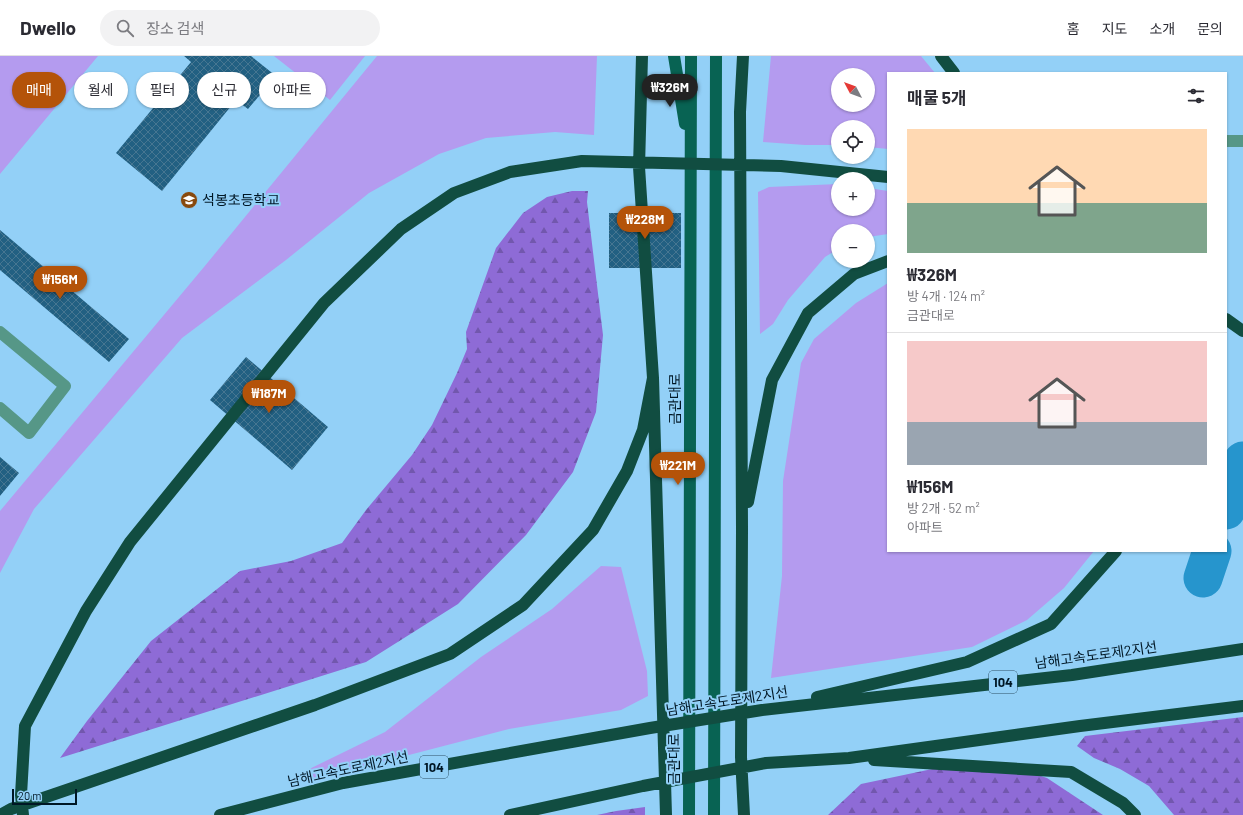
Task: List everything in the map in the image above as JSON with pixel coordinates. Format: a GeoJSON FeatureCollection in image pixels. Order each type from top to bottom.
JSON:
{"type":"FeatureCollection","features":[{"type":"Feature","properties":{"kind":"highway"},"geometry":{"type":"LineString","coordinates":[[642,56],[639,167],[653,378],[666,815]]}},
{"type":"Feature","properties":{"kind":"highway"},"geometry":{"type":"LineString","coordinates":[[743,56],[740,112],[742,529],[741,757],[744,815]]}},
{"type":"Feature","properties":{"kind":"highway"},"geometry":{"type":"LineString","coordinates":[[941,56],[953,72]]}},
{"type":"Feature","properties":{"kind":"highway"},"geometry":{"type":"LineString","coordinates":[[23,815],[22,794],[25,726],[86,611],[130,542],[324,303],[401,229],[454,193],[510,172],[582,162],[781,166],[887,177]]}},
{"type":"Feature","properties":{"kind":"highway"},"geometry":{"type":"LineString","coordinates":[[742,529],[772,380],[808,313],[854,274],[887,262]]}},
{"type":"Feature","properties":{"kind":"highway"},"geometry":{"type":"LineString","coordinates":[[0,815],[11,809],[315,705],[450,654],[523,606],[593,530],[627,471],[643,430],[653,378]]}},
{"type":"Feature","properties":{"kind":"highway"},"geometry":{"type":"LineString","coordinates":[[762,710],[967,662],[1051,624],[1115,552]]}},
{"type":"Feature","properties":{"kind":"highway","name":"남해고속도로제2지선"},"geometry":{"type":"LineString","coordinates":[[220,815],[342,783],[650,728],[762,710],[1072,675],[1243,649]]}},
{"type":"Feature","properties":{"kind":"highway"},"geometry":{"type":"LineString","coordinates":[[510,815],[643,786],[766,763],[849,758],[1080,726],[1243,706]]}},
{"type":"Feature","properties":{"kind":"highway"},"geometry":{"type":"LineString","coordinates":[[741,757],[750,815]]}},
{"type":"Feature","properties":{"kind":"highway"},"geometry":{"type":"LineString","coordinates":[[849,758],[1071,772],[1123,803],[1135,815]]}},
{"type":"Feature","properties":{"kind":"main road"},"geometry":{"type":"LineString","coordinates":[[674,56],[690,156]]}},
{"type":"Feature","properties":{"kind":"main road","name":"금관대로"},"geometry":{"type":"LineString","coordinates":[[689,815],[691,56]]}},
{"type":"Feature","properties":{"kind":"main road"},"geometry":{"type":"LineString","coordinates":[[714,815],[716,56]]}},
{"type":"Feature","properties":{"kind":"street"},"geometry":{"type":"LineString","coordinates":[[1227,141],[1243,141]]}},
{"type":"Feature","properties":{"kind":"street"},"geometry":{"type":"LineString","coordinates":[[0,332],[65,386],[29,433],[0,408]]}},
{"type":"Feature","properties":{"kind":"shaded area"},"geometry":{"type":"Polygon","coordinates":[[[0,56],[98,56],[85,72],[74,72],[74,85],[66,95],[66,72],[12,72],[12,108],[55,108],[0,174],[0,56]]]}},
{"type":"Feature","properties":{"kind":"shaded area"},"geometry":{"type":"Polygon","coordinates":[[[274,56],[365,56],[330,100],[326,97],[326,72],[294,72],[274,56]]]}},
{"type":"Feature","properties":{"kind":"shaded area"},"geometry":{"type":"Polygon","coordinates":[[[377,56],[597,56],[594,135],[555,132],[486,138],[439,154],[369,193],[286,260],[182,338],[34,509],[0,573],[0,511],[204,267],[377,56]]]}},
{"type":"Feature","properties":{"kind":"shaded area"},"geometry":{"type":"Polygon","coordinates":[[[771,56],[921,56],[934,72],[887,72],[887,149],[875,148],[875,120],[831,120],[831,145],[763,142],[771,56]]]}},
{"type":"Feature","properties":{"kind":"shaded area"},"geometry":{"type":"Polygon","coordinates":[[[831,184],[831,216],[875,216],[875,189],[887,191],[887,234],[875,236],[875,224],[831,224],[831,253],[825,257],[788,300],[773,324],[760,334],[758,192],[769,187],[831,184]]]}},
{"type":"Feature","properties":{"kind":"shaded area"},"geometry":{"type":"Polygon","coordinates":[[[887,284],[887,552],[1093,552],[1064,588],[1027,620],[972,647],[771,678],[782,576],[783,481],[801,363],[814,339],[856,303],[887,284]]]}},
{"type":"Feature","properties":{"kind":"shaded area"},"geometry":{"type":"Polygon","coordinates":[[[601,566],[621,567],[647,671],[648,696],[621,710],[509,729],[310,780],[295,776],[385,732],[481,657],[552,609],[601,566]]]}},
{"type":"Feature","properties":{"kind":"green space"},"geometry":{"type":"Polygon","coordinates":[[[572,191],[588,191],[587,202],[603,335],[596,412],[573,472],[526,535],[458,604],[366,662],[60,758],[87,721],[151,641],[240,571],[291,561],[342,543],[366,510],[412,455],[432,425],[467,349],[466,332],[496,248],[523,213],[547,197],[572,191]]]}},
{"type":"Feature","properties":{"kind":"green space"},"geometry":{"type":"Polygon","coordinates":[[[1243,717],[1243,815],[1174,815],[1149,786],[1120,769],[1094,758],[1077,746],[1085,736],[1243,717]]]}},
{"type":"Feature","properties":{"kind":"green space"},"geometry":{"type":"Polygon","coordinates":[[[956,764],[1011,766],[1047,778],[1103,815],[828,815],[861,784],[956,764]]]}},
{"type":"Feature","properties":{"kind":"green space"},"geometry":{"type":"Polygon","coordinates":[[[645,807],[645,815],[597,815],[616,811],[645,807]]]}},
{"type":"Feature","properties":{"kind":"building"},"geometry":{"type":"Polygon","coordinates":[[[184,56],[251,56],[271,72],[259,72],[259,96],[251,105],[251,72],[197,72],[197,108],[229,108],[162,191],[116,153],[153,108],[189,108],[189,72],[183,72],[191,62],[184,56]]]}},
{"type":"Feature","properties":{"kind":"building"},"geometry":{"type":"Polygon","coordinates":[[[609,213],[681,213],[681,268],[609,268],[609,213]]]}},
{"type":"Feature","properties":{"kind":"building"},"geometry":{"type":"Polygon","coordinates":[[[0,230],[129,339],[109,362],[0,270],[0,230]]]}},
{"type":"Feature","properties":{"kind":"building"},"geometry":{"type":"Polygon","coordinates":[[[246,357],[328,427],[292,470],[210,400],[246,357]]]}},
{"type":"Feature","properties":{"kind":"building"},"geometry":{"type":"Polygon","coordinates":[[[0,457],[19,473],[0,496],[0,457]]]}},
{"type":"Feature","properties":{"kind":"waterway"},"geometry":{"type":"LineString","coordinates":[[1227,507],[1243,461]]}},
{"type":"Feature","properties":{"kind":"waterway"},"geometry":{"type":"LineString","coordinates":[[1203,578],[1212,552]]}},
{"type":"Feature","properties":{"kind":"place","name":"석봉초등학교"},"geometry":{"type":"Point","coordinates":[189,200]}}]}
